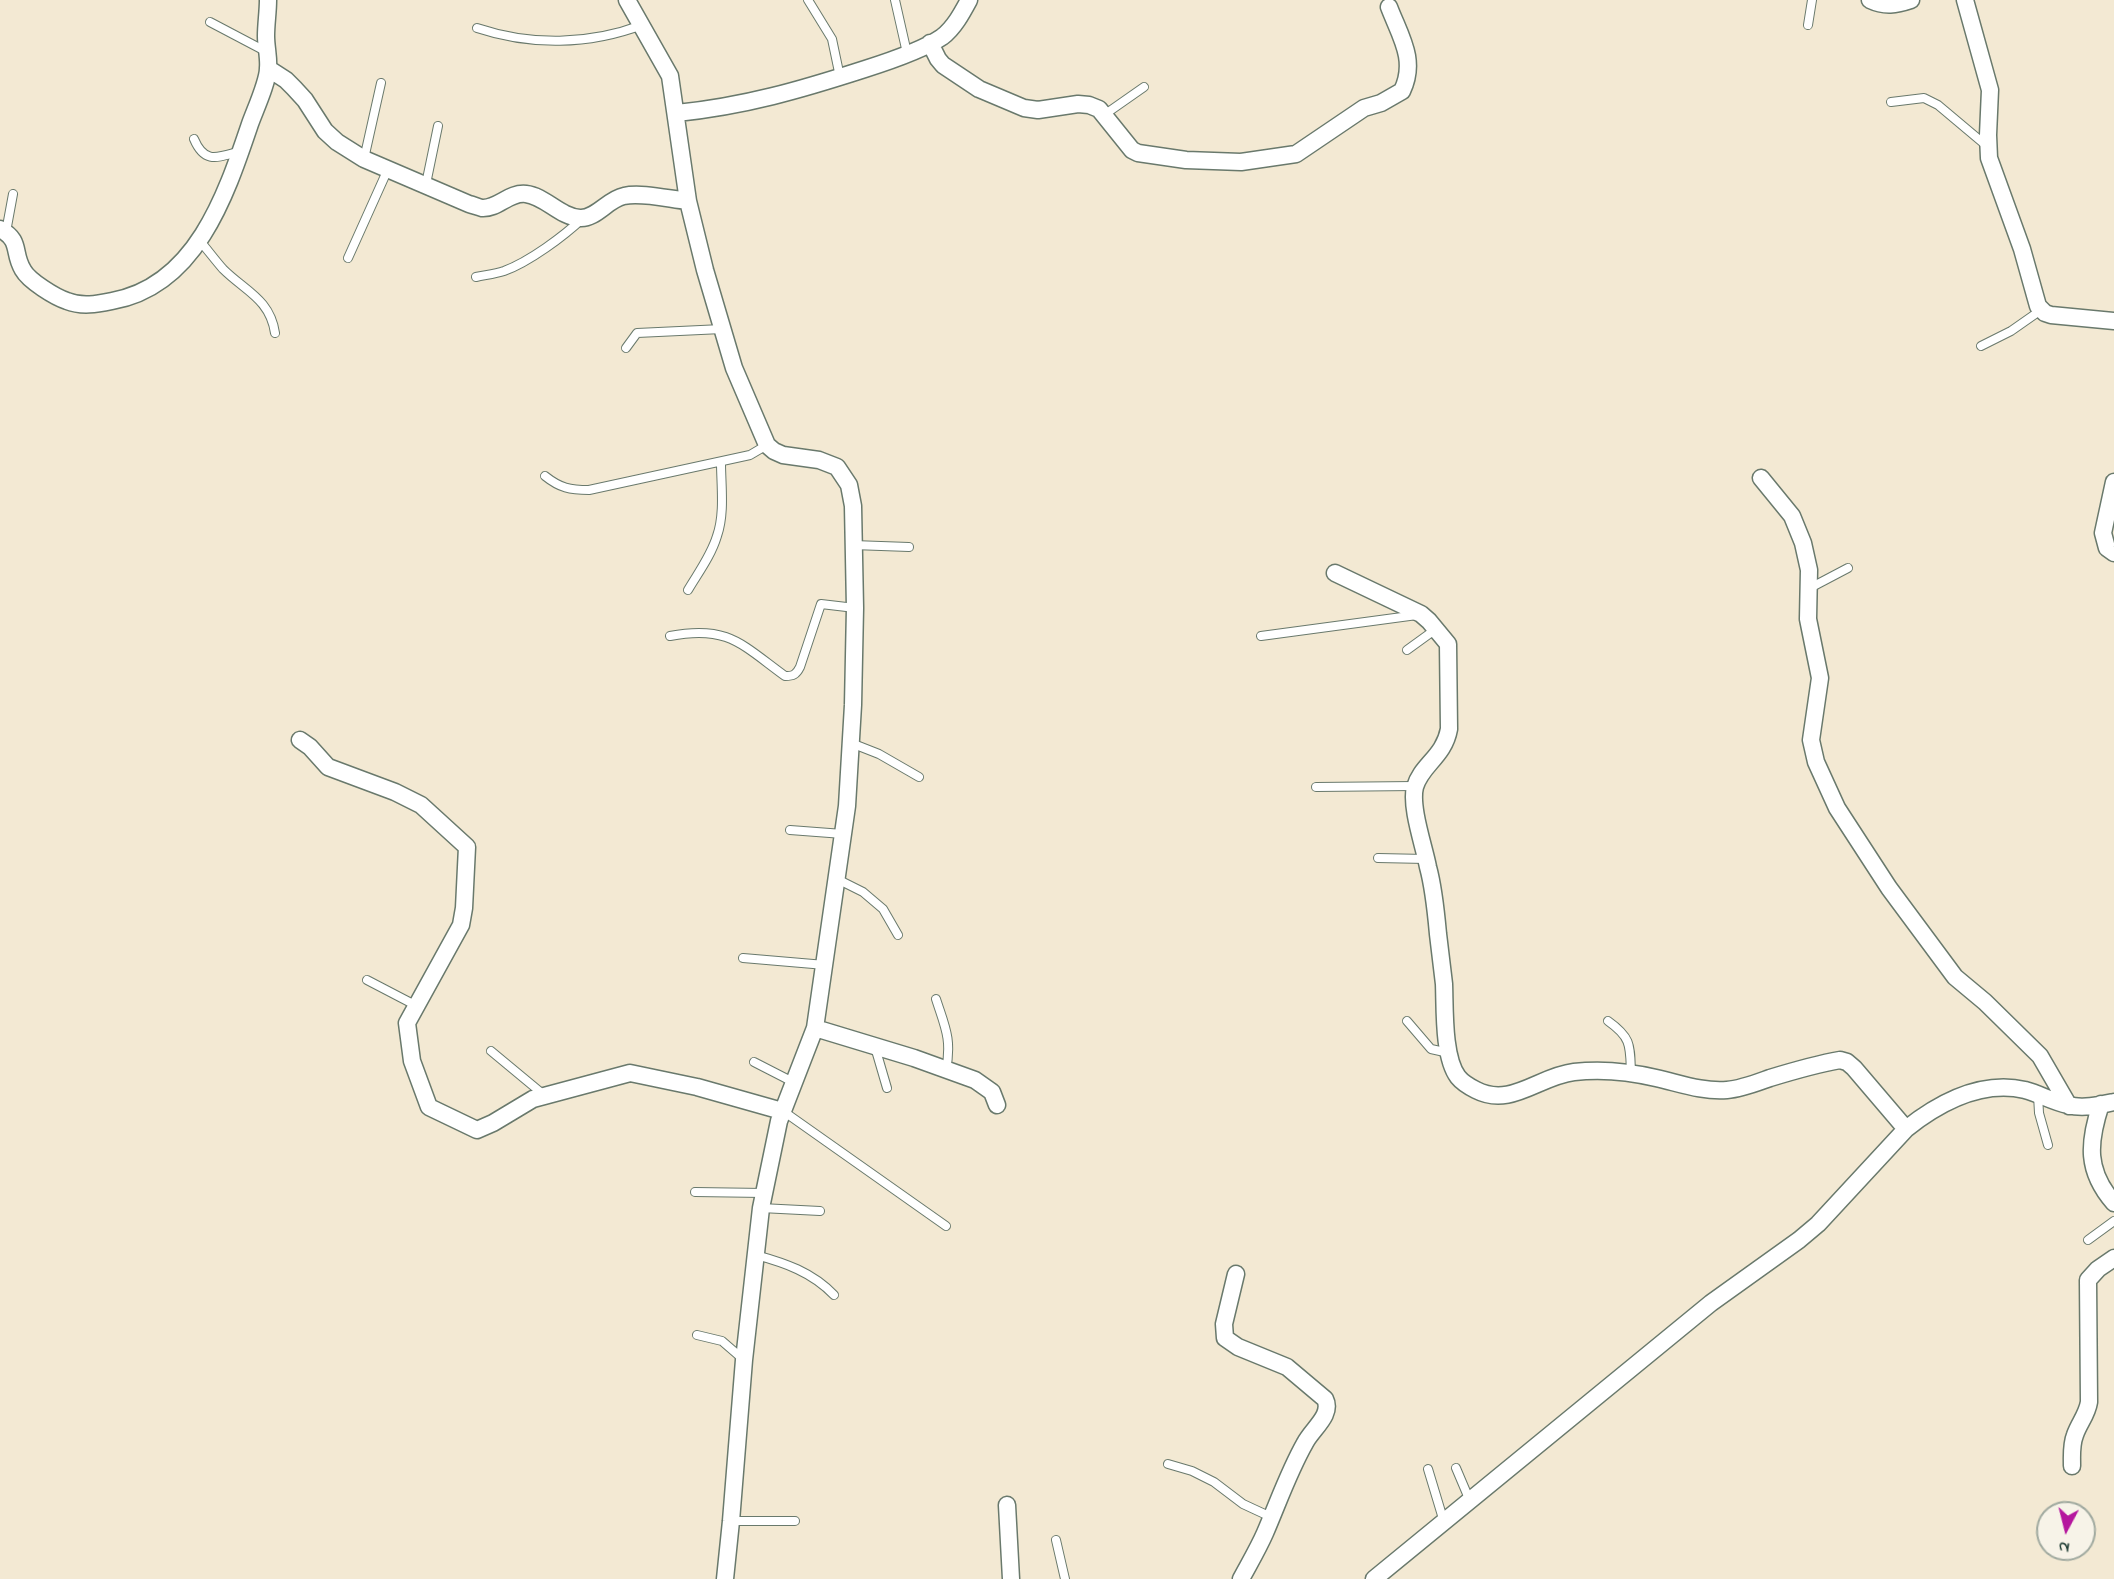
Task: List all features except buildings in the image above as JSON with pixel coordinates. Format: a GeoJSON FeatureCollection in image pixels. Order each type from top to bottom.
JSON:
{"type":"FeatureCollection","features":[{"type":"Feature","properties":{"kind":"street"},"geometry":{"type":"LineString","coordinates":[[3,230],[13,237],[23,272],[37,284],[68,302],[86,305],[124,299],[147,289],[168,275],[185,259],[208,228],[225,196],[269,69],[266,34],[268,0]]}},
{"type":"Feature","properties":{"kind":"street"},"geometry":{"type":"LineString","coordinates":[[677,113],[761,100],[840,77],[907,53],[939,39],[952,27],[969,0]]}},
{"type":"Feature","properties":{"kind":"street"},"geometry":{"type":"LineString","coordinates":[[1870,0],[1885,5],[1894,5],[1911,0]]}},
{"type":"Feature","properties":{"kind":"street"},"geometry":{"type":"LineString","coordinates":[[1965,0],[1990,90],[1989,158],[2022,249],[2035,298],[2041,310],[2051,315],[2114,321]]}},
{"type":"Feature","properties":{"kind":"street"},"geometry":{"type":"LineString","coordinates":[[632,2],[642,26],[670,76],[688,201],[705,270],[734,368],[767,444],[774,451],[783,455],[819,460],[837,467],[849,485],[853,506],[855,608],[847,806],[815,1028],[782,1111],[762,1201],[744,1360],[725,1579]]}},
{"type":"Feature","properties":{"kind":"street"},"geometry":{"type":"LineString","coordinates":[[930,43],[943,65],[963,80],[1024,108],[1038,110],[1078,104],[1099,109],[1125,144],[1138,153],[1186,160],[1242,162],[1296,154],[1364,108],[1395,97],[1401,91],[1409,70],[1408,57],[1389,7]]}},
{"type":"Feature","properties":{"kind":"street"},"geometry":{"type":"LineString","coordinates":[[269,69],[286,80],[299,94],[325,131],[337,142],[364,159],[483,208],[495,205],[508,197],[526,194],[576,218],[584,218],[589,217],[607,203],[625,196],[688,201]]}},
{"type":"Feature","properties":{"kind":"street"},"geometry":{"type":"LineString","coordinates":[[1761,478],[1792,516],[1809,570],[1808,619],[1820,678],[1811,740],[1816,762],[1837,808],[1889,888],[1955,977],[1985,1002],[2040,1056],[2069,1106]]}},
{"type":"Feature","properties":{"kind":"street"},"geometry":{"type":"LineString","coordinates":[[2114,483],[2103,533],[2107,548],[2114,553]]}},
{"type":"Feature","properties":{"kind":"street"},"geometry":{"type":"LineString","coordinates":[[1335,573],[1421,614],[1448,644],[1449,729],[1447,741],[1419,777],[1414,796],[1419,831],[1433,890],[1449,1053],[1452,1068],[1459,1079],[1484,1094],[1495,1097],[1516,1093],[1557,1075],[1575,1072],[1631,1074],[1656,1078],[1678,1085],[1728,1090],[1840,1060],[1854,1068],[1906,1129]]}},
{"type":"Feature","properties":{"kind":"street"},"geometry":{"type":"LineString","coordinates":[[300,740],[310,747],[328,767],[421,805],[467,847],[461,925],[407,1023],[412,1060],[429,1107],[477,1130],[493,1123],[524,1103],[630,1073],[697,1087],[782,1111]]}},
{"type":"Feature","properties":{"kind":"street"},"geometry":{"type":"LineString","coordinates":[[815,1028],[975,1080],[992,1092],[997,1105]]}},
{"type":"Feature","properties":{"kind":"street"},"geometry":{"type":"LineString","coordinates":[[1374,1579],[1711,1303],[1799,1240],[1818,1224],[1906,1129],[1930,1111],[1977,1090],[1999,1086],[2038,1094],[2069,1106],[2108,1103]]}},
{"type":"Feature","properties":{"kind":"street"},"geometry":{"type":"LineString","coordinates":[[2108,1103],[2093,1128],[2092,1158],[2098,1182],[2114,1203]]}},
{"type":"Feature","properties":{"kind":"street"},"geometry":{"type":"LineString","coordinates":[[2072,1466],[2072,1444],[2090,1402],[2088,1280],[2098,1269],[2114,1258]]}},
{"type":"Feature","properties":{"kind":"street"},"geometry":{"type":"LineString","coordinates":[[1236,1274],[1224,1324],[1225,1338],[1238,1347],[1287,1367],[1325,1399],[1328,1405],[1327,1411],[1301,1449],[1242,1579]]}},
{"type":"Feature","properties":{"kind":"street"},"geometry":{"type":"LineString","coordinates":[[1007,1505],[1011,1579]]}},
{"type":"Feature","properties":{"kind":"lane"},"geometry":{"type":"LineString","coordinates":[[808,0],[832,39],[840,77]]}},
{"type":"Feature","properties":{"kind":"lane"},"geometry":{"type":"LineString","coordinates":[[895,0],[907,53]]}},
{"type":"Feature","properties":{"kind":"lane"},"geometry":{"type":"LineString","coordinates":[[1808,25],[1812,0]]}},
{"type":"Feature","properties":{"kind":"lane"},"geometry":{"type":"LineString","coordinates":[[210,22],[267,52]]}},
{"type":"Feature","properties":{"kind":"lane"},"geometry":{"type":"LineString","coordinates":[[477,28],[504,37],[535,41],[580,40],[642,26]]}},
{"type":"Feature","properties":{"kind":"lane"},"geometry":{"type":"LineString","coordinates":[[364,159],[381,83]]}},
{"type":"Feature","properties":{"kind":"lane"},"geometry":{"type":"LineString","coordinates":[[1104,115],[1144,87]]}},
{"type":"Feature","properties":{"kind":"lane"},"geometry":{"type":"LineString","coordinates":[[1891,102],[1924,98],[1938,105],[1988,148]]}},
{"type":"Feature","properties":{"kind":"lane"},"geometry":{"type":"LineString","coordinates":[[426,184],[438,126]]}},
{"type":"Feature","properties":{"kind":"lane"},"geometry":{"type":"LineString","coordinates":[[194,139],[200,152],[207,156],[216,157],[241,151]]}},
{"type":"Feature","properties":{"kind":"lane"},"geometry":{"type":"LineString","coordinates":[[348,258],[388,169]]}},
{"type":"Feature","properties":{"kind":"lane"},"geometry":{"type":"LineString","coordinates":[[3,230],[13,194]]}},
{"type":"Feature","properties":{"kind":"lane"},"geometry":{"type":"LineString","coordinates":[[476,277],[504,271],[538,252],[571,230],[584,218]]}},
{"type":"Feature","properties":{"kind":"lane"},"geometry":{"type":"LineString","coordinates":[[199,240],[224,269],[261,301],[273,321],[275,333]]}},
{"type":"Feature","properties":{"kind":"lane"},"geometry":{"type":"LineString","coordinates":[[1981,345],[2011,331],[2041,310]]}},
{"type":"Feature","properties":{"kind":"lane"},"geometry":{"type":"LineString","coordinates":[[626,348],[637,333],[723,329]]}},
{"type":"Feature","properties":{"kind":"lane"},"geometry":{"type":"LineString","coordinates":[[545,476],[556,485],[570,490],[589,490],[750,455],[767,444]]}},
{"type":"Feature","properties":{"kind":"lane"},"geometry":{"type":"LineString","coordinates":[[688,590],[718,535],[722,510],[721,462]]}},
{"type":"Feature","properties":{"kind":"lane"},"geometry":{"type":"LineString","coordinates":[[854,545],[909,547]]}},
{"type":"Feature","properties":{"kind":"lane"},"geometry":{"type":"LineString","coordinates":[[1810,588],[1848,568]]}},
{"type":"Feature","properties":{"kind":"lane"},"geometry":{"type":"LineString","coordinates":[[670,636],[704,631],[730,637],[740,641],[785,676],[792,676],[800,667],[821,604],[855,608]]}},
{"type":"Feature","properties":{"kind":"lane"},"geometry":{"type":"LineString","coordinates":[[1261,636],[1421,614]]}},
{"type":"Feature","properties":{"kind":"lane"},"geometry":{"type":"LineString","coordinates":[[1407,650],[1436,629]]}},
{"type":"Feature","properties":{"kind":"lane"},"geometry":{"type":"LineString","coordinates":[[850,743],[879,754],[919,777]]}},
{"type":"Feature","properties":{"kind":"lane"},"geometry":{"type":"LineString","coordinates":[[1316,787],[1415,786]]}},
{"type":"Feature","properties":{"kind":"lane"},"geometry":{"type":"LineString","coordinates":[[790,830],[843,834]]}},
{"type":"Feature","properties":{"kind":"lane"},"geometry":{"type":"LineString","coordinates":[[1378,858],[1426,859]]}},
{"type":"Feature","properties":{"kind":"lane"},"geometry":{"type":"LineString","coordinates":[[837,879],[863,892],[883,909],[898,935]]}},
{"type":"Feature","properties":{"kind":"lane"},"geometry":{"type":"LineString","coordinates":[[743,958],[825,965]]}},
{"type":"Feature","properties":{"kind":"lane"},"geometry":{"type":"LineString","coordinates":[[367,980],[415,1005]]}},
{"type":"Feature","properties":{"kind":"lane"},"geometry":{"type":"LineString","coordinates":[[936,999],[948,1036],[950,1052],[946,1070]]}},
{"type":"Feature","properties":{"kind":"lane"},"geometry":{"type":"LineString","coordinates":[[1407,1021],[1431,1049],[1449,1053]]}},
{"type":"Feature","properties":{"kind":"lane"},"geometry":{"type":"LineString","coordinates":[[1608,1021],[1624,1032],[1631,1055],[1631,1074]]}},
{"type":"Feature","properties":{"kind":"lane"},"geometry":{"type":"LineString","coordinates":[[875,1046],[887,1088]]}},
{"type":"Feature","properties":{"kind":"lane"},"geometry":{"type":"LineString","coordinates":[[491,1051],[544,1096]]}},
{"type":"Feature","properties":{"kind":"lane"},"geometry":{"type":"LineString","coordinates":[[754,1062],[793,1082]]}},
{"type":"Feature","properties":{"kind":"lane"},"geometry":{"type":"LineString","coordinates":[[2038,1094],[2048,1145]]}},
{"type":"Feature","properties":{"kind":"lane"},"geometry":{"type":"LineString","coordinates":[[782,1111],[946,1226]]}},
{"type":"Feature","properties":{"kind":"lane"},"geometry":{"type":"LineString","coordinates":[[695,1192],[820,1211]]}},
{"type":"Feature","properties":{"kind":"lane"},"geometry":{"type":"LineString","coordinates":[[2088,1240],[2114,1221]]}},
{"type":"Feature","properties":{"kind":"lane"},"geometry":{"type":"LineString","coordinates":[[756,1255],[785,1263],[806,1273],[822,1282],[834,1295]]}},
{"type":"Feature","properties":{"kind":"lane"},"geometry":{"type":"LineString","coordinates":[[697,1335],[722,1341],[744,1360]]}},
{"type":"Feature","properties":{"kind":"lane"},"geometry":{"type":"LineString","coordinates":[[1168,1464],[1192,1471],[1214,1482],[1243,1504],[1272,1517]]}},
{"type":"Feature","properties":{"kind":"lane"},"geometry":{"type":"LineString","coordinates":[[1428,1468],[1444,1523]]}},
{"type":"Feature","properties":{"kind":"lane"},"geometry":{"type":"LineString","coordinates":[[1456,1468],[1470,1502]]}},
{"type":"Feature","properties":{"kind":"lane"},"geometry":{"type":"LineString","coordinates":[[731,1521],[795,1521]]}},
{"type":"Feature","properties":{"kind":"lane"},"geometry":{"type":"LineString","coordinates":[[1056,1540],[1065,1579]]}}]}
